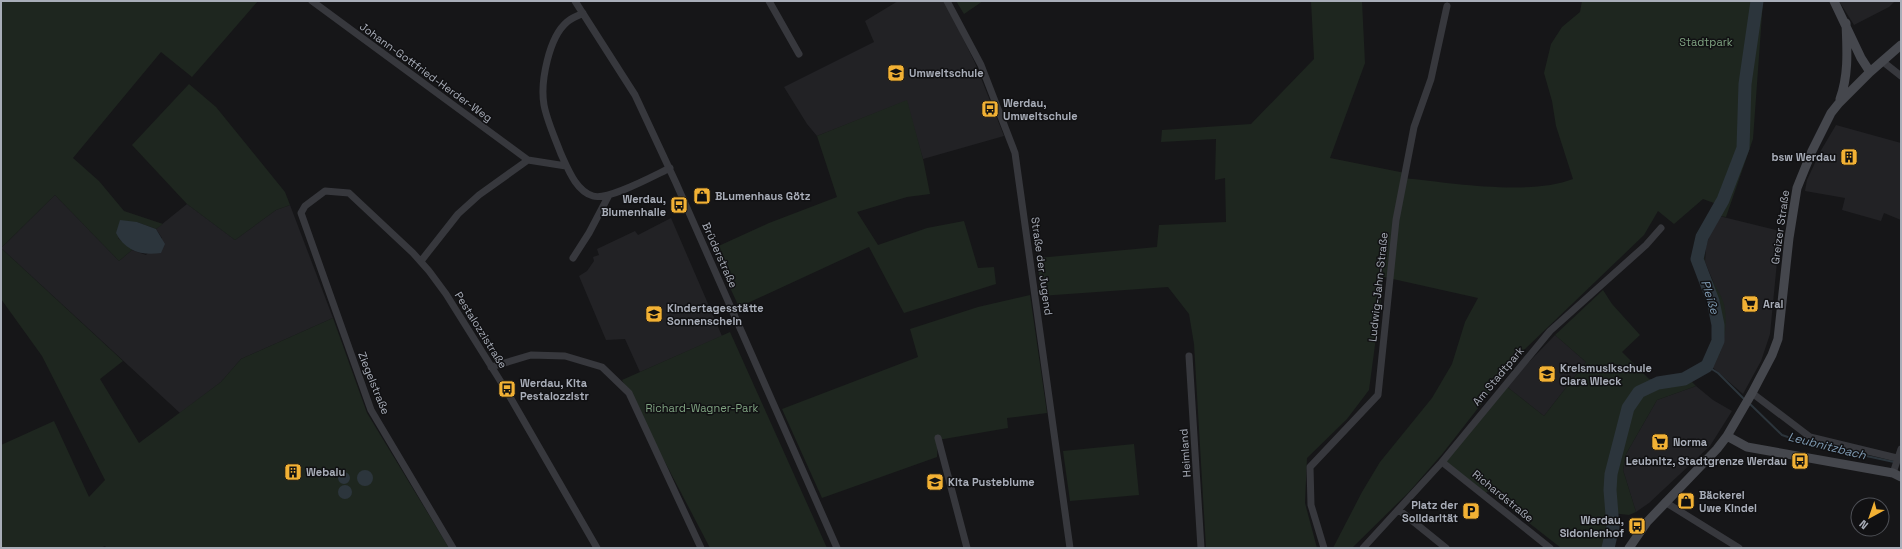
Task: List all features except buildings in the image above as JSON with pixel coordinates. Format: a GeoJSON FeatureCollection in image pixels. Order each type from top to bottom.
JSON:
{"type":"FeatureCollection","features":[{"type":"Feature","properties":{"kind":"street","name":"Johann-Gottfried-Herder-Weg"},"geometry":{"type":"LineString","coordinates":[[312,1],[528,160]]}},
{"type":"Feature","properties":{"kind":"street","name":"Brüderstraße"},"geometry":{"type":"LineString","coordinates":[[575,1],[635,95],[670,168],[837,548]]}},
{"type":"Feature","properties":{"kind":"street"},"geometry":{"type":"LineString","coordinates":[[769,1],[799,54]]}},
{"type":"Feature","properties":{"kind":"street","name":"Straße der Jugend"},"geometry":{"type":"LineString","coordinates":[[947,1],[981,65],[1015,153],[1070,548]]}},
{"type":"Feature","properties":{"kind":"street"},"geometry":{"type":"LineString","coordinates":[[1834,1],[1846,23],[1861,58],[1870,72]]}},
{"type":"Feature","properties":{"kind":"street","name":"Ludwig-Jahn-Straße"},"geometry":{"type":"LineString","coordinates":[[1324,548],[1311,505],[1310,467],[1378,395],[1396,220],[1414,126],[1431,79],[1447,6]]}},
{"type":"Feature","properties":{"kind":"street"},"geometry":{"type":"LineString","coordinates":[[583,13],[566,22],[552,44],[544,76],[544,104],[566,166],[578,186],[594,197],[609,195],[670,168]]}},
{"type":"Feature","properties":{"kind":"street"},"geometry":{"type":"LineString","coordinates":[[1839,103],[1844,87],[1848,58],[1846,23]]}},
{"type":"Feature","properties":{"kind":"street","name":"Greizer Straße"},"geometry":{"type":"LineString","coordinates":[[1629,548],[1644,526],[1665,502],[1717,449],[1727,436],[1751,395],[1772,355],[1778,339],[1791,221],[1800,178],[1831,113],[1870,72],[1901,45]]}},
{"type":"Feature","properties":{"kind":"street"},"geometry":{"type":"LineString","coordinates":[[1882,61],[1901,76]]}},
{"type":"Feature","properties":{"kind":"street"},"geometry":{"type":"LineString","coordinates":[[420,261],[458,214],[479,195],[528,160],[566,166]]}},
{"type":"Feature","properties":{"kind":"street","name":"Pestalozzistraße"},"geometry":{"type":"LineString","coordinates":[[301,213],[306,206],[325,191],[349,193],[420,261],[446,294],[506,390],[597,548]]}},
{"type":"Feature","properties":{"kind":"street"},"geometry":{"type":"LineString","coordinates":[[573,258],[589,233],[609,195]]}},
{"type":"Feature","properties":{"kind":"street","name":"Ziegelstraße"},"geometry":{"type":"LineString","coordinates":[[301,213],[371,410],[453,548]]}},
{"type":"Feature","properties":{"kind":"street","name":"Am Stadtpark"},"geometry":{"type":"LineString","coordinates":[[1362,548],[1399,510],[1442,462],[1550,331],[1646,245],[1661,228]]}},
{"type":"Feature","properties":{"kind":"street"},"geometry":{"type":"LineString","coordinates":[[491,367],[531,355],[565,356],[602,368],[629,393],[701,548]]}},
{"type":"Feature","properties":{"kind":"street","name":"Heimland"},"geometry":{"type":"LineString","coordinates":[[1189,356],[1202,548]]}},
{"type":"Feature","properties":{"kind":"street"},"geometry":{"type":"LineString","coordinates":[[1751,395],[1810,437],[1898,466]]}},
{"type":"Feature","properties":{"kind":"street"},"geometry":{"type":"LineString","coordinates":[[1727,436],[1747,447],[1800,458],[1898,466]]}},
{"type":"Feature","properties":{"kind":"street"},"geometry":{"type":"LineString","coordinates":[[938,438],[967,548]]}},
{"type":"Feature","properties":{"kind":"street"},"geometry":{"type":"LineString","coordinates":[[1898,466],[1901,449]]}},
{"type":"Feature","properties":{"kind":"street","name":"Richardstraße"},"geometry":{"type":"LineString","coordinates":[[1442,462],[1550,548]]}},
{"type":"Feature","properties":{"kind":"street"},"geometry":{"type":"LineString","coordinates":[[1665,502],[1739,548]]}},
{"type":"Feature","properties":{"kind":"street"},"geometry":{"type":"LineString","coordinates":[[1399,510],[1446,548]]}},
{"type":"Feature","properties":{"kind":"shaded area","name":"Umweltschule"},"geometry":{"type":"Polygon","coordinates":[[[898,1],[945,1],[975,63],[1004,136],[923,159],[906,101],[817,136],[807,124],[784,87],[874,42],[865,21],[898,1]]]}},
{"type":"Feature","properties":{"kind":"shaded area"},"geometry":{"type":"Polygon","coordinates":[[[1839,1],[1895,1],[1889,7],[1854,25],[1839,1]]]}},
{"type":"Feature","properties":{"kind":"shaded area"},"geometry":{"type":"Polygon","coordinates":[[[1836,125],[1901,143],[1901,220],[1884,213],[1881,221],[1842,210],[1845,198],[1805,191],[1807,180],[1820,152],[1836,125]]]}},
{"type":"Feature","properties":{"kind":"shaded area"},"geometry":{"type":"Polygon","coordinates":[[[55,195],[119,261],[132,250],[146,255],[162,238],[156,229],[187,204],[235,240],[276,210],[290,205],[333,318],[241,359],[221,382],[180,413],[1,248],[55,195]]]}},
{"type":"Feature","properties":{"kind":"shaded area"},"geometry":{"type":"Polygon","coordinates":[[[1719,216],[1780,231],[1770,334],[1761,361],[1743,394],[1712,367],[1723,343],[1713,281],[1705,262],[1706,247],[1710,232],[1719,216]]]}},
{"type":"Feature","properties":{"kind":"shaded area","name":"Kindertagesstätte Sonnenschein"},"geometry":{"type":"Polygon","coordinates":[[[671,218],[722,336],[640,372],[625,339],[606,340],[579,276],[587,271],[594,261],[593,257],[599,255],[597,249],[635,231],[638,235],[671,218]]]}},
{"type":"Feature","properties":{"kind":"shaded area"},"geometry":{"type":"Polygon","coordinates":[[[120,220],[137,222],[156,229],[165,244],[161,253],[141,253],[124,244],[116,233],[120,220]]]}},
{"type":"Feature","properties":{"kind":"shaded area","name":"Kreismusikschule Clara Wieck"},"geometry":{"type":"Polygon","coordinates":[[[1555,335],[1586,362],[1544,416],[1506,386],[1555,335]]]}},
{"type":"Feature","properties":{"kind":"shaded area"},"geometry":{"type":"Polygon","coordinates":[[[1696,386],[1713,400],[1732,411],[1710,446],[1649,503],[1636,512],[1623,470],[1626,454],[1657,400],[1696,386]]]}},
{"type":"Feature","properties":{"kind":"shaded area"},"geometry":{"type":"Polygon","coordinates":[[[365,470],[372,475],[373,478],[368,485],[365,486],[358,481],[357,478],[362,471],[365,470]]]}},
{"type":"Feature","properties":{"kind":"shaded area"},"geometry":{"type":"Polygon","coordinates":[[[342,472],[346,472],[350,478],[346,484],[342,484],[338,480],[338,476],[342,472]]]}},
{"type":"Feature","properties":{"kind":"shaded area"},"geometry":{"type":"Polygon","coordinates":[[[342,485],[348,485],[352,489],[352,495],[348,499],[342,499],[338,495],[338,489],[342,485]]]}},
{"type":"Feature","properties":{"kind":"green space"},"geometry":{"type":"Polygon","coordinates":[[[1,1],[258,1],[192,77],[161,52],[73,158],[99,181],[124,211],[163,224],[156,229],[137,222],[118,238],[132,250],[119,261],[55,195],[1,248],[1,1]]]}},
{"type":"Feature","properties":{"kind":"green space"},"geometry":{"type":"Polygon","coordinates":[[[956,1],[983,1],[964,14],[956,1]]]}},
{"type":"Feature","properties":{"kind":"green space","name":"Stadtpark"},"geometry":{"type":"Polygon","coordinates":[[[1311,1],[1362,1],[1365,63],[1330,158],[1405,173],[1404,178],[1490,187],[1535,187],[1573,179],[1556,126],[1552,101],[1544,73],[1551,44],[1562,27],[1580,12],[1582,1],[1763,1],[1753,139],[1726,217],[1719,216],[1710,232],[1704,256],[1706,267],[1721,296],[1725,308],[1726,317],[1722,346],[1719,355],[1710,368],[1689,379],[1696,386],[1657,400],[1626,454],[1623,470],[1636,512],[1629,515],[1612,513],[1613,527],[1608,548],[1561,548],[1488,491],[1484,495],[1442,462],[1506,386],[1544,416],[1586,362],[1555,335],[1603,290],[1612,304],[1640,335],[1622,352],[1649,379],[1665,378],[1680,374],[1692,369],[1702,361],[1710,351],[1714,339],[1715,325],[1711,308],[1695,269],[1694,256],[1698,236],[1711,212],[1714,203],[1703,199],[1674,224],[1658,211],[1644,235],[1521,353],[1443,453],[1409,492],[1352,548],[1333,548],[1362,492],[1380,462],[1432,398],[1452,364],[1465,322],[1478,298],[1384,277],[1369,390],[1347,419],[1307,458],[1305,503],[1317,548],[1206,548],[1194,344],[1189,314],[1168,287],[1040,296],[1038,258],[1157,247],[1159,225],[1226,222],[1225,178],[1215,180],[1216,139],[1161,142],[1162,130],[1251,124],[1314,59],[1311,1]]]}},
{"type":"Feature","properties":{"kind":"green space"},"geometry":{"type":"Polygon","coordinates":[[[189,84],[216,107],[285,192],[290,205],[276,210],[235,240],[187,204],[132,145],[189,84]]]}},
{"type":"Feature","properties":{"kind":"green space"},"geometry":{"type":"Polygon","coordinates":[[[907,100],[923,159],[930,194],[907,197],[857,212],[878,245],[927,228],[964,221],[978,268],[994,267],[996,284],[904,313],[869,247],[739,307],[712,249],[769,223],[837,197],[817,136],[907,100]]]}},
{"type":"Feature","properties":{"kind":"green space"},"geometry":{"type":"Polygon","coordinates":[[[1,248],[123,361],[100,379],[139,443],[221,382],[241,359],[333,318],[367,413],[449,548],[107,548],[105,546],[100,548],[1,548],[1,445],[54,421],[89,497],[105,480],[42,356],[1,299],[1,248]]]}},
{"type":"Feature","properties":{"kind":"green space"},"geometry":{"type":"Polygon","coordinates":[[[1030,295],[1047,413],[1007,418],[1008,428],[938,440],[937,457],[822,498],[782,409],[918,357],[910,329],[978,307],[1030,295]]]}},
{"type":"Feature","properties":{"kind":"green space","name":"Richard-Wagner-Park"},"geometry":{"type":"Polygon","coordinates":[[[730,332],[827,548],[710,548],[622,380],[730,332]]]}},
{"type":"Feature","properties":{"kind":"green space"},"geometry":{"type":"Polygon","coordinates":[[[1134,444],[1139,495],[1070,501],[1063,451],[1134,444]]]}},
{"type":"Feature","properties":{"kind":"waterway","name":"Pleiße"},"geometry":{"type":"LineString","coordinates":[[1608,548],[1613,527],[1610,490],[1611,474],[1628,408],[1639,392],[1658,383],[1684,379],[1707,366],[1718,341],[1718,325],[1713,301],[1697,259],[1702,237],[1723,200],[1743,148],[1745,84],[1757,1]]}},
{"type":"Feature","properties":{"kind":"waterway","name":"Leubnitzbach"},"geometry":{"type":"LineString","coordinates":[[1707,366],[1718,373],[1745,400]]}},
{"type":"Feature","properties":{"kind":"waterway","name":"Leubnitzbach"},"geometry":{"type":"LineString","coordinates":[[1749,403],[1782,435],[1802,442],[1894,462]]}},
{"type":"Feature","properties":{"kind":"place","name":"Umweltschule"},"geometry":{"type":"Point","coordinates":[896,73]}},
{"type":"Feature","properties":{"kind":"place","name":"Werdau, Umweltschule"},"geometry":{"type":"Point","coordinates":[990,109]}},
{"type":"Feature","properties":{"kind":"place","name":"bsw Werdau"},"geometry":{"type":"Point","coordinates":[1849,157]}},
{"type":"Feature","properties":{"kind":"place","name":"BLumenhaus Götz"},"geometry":{"type":"Point","coordinates":[702,196]}},
{"type":"Feature","properties":{"kind":"place","name":"Werdau, Blumenhalle"},"geometry":{"type":"Point","coordinates":[679,205]}},
{"type":"Feature","properties":{"kind":"place","name":"Aral"},"geometry":{"type":"Point","coordinates":[1750,304]}},
{"type":"Feature","properties":{"kind":"place","name":"Kindertagesstätte Sonnenschein"},"geometry":{"type":"Point","coordinates":[654,314]}},
{"type":"Feature","properties":{"kind":"place","name":"Kreismusikschule Clara Wieck"},"geometry":{"type":"Point","coordinates":[1547,374]}},
{"type":"Feature","properties":{"kind":"place","name":"Werdau, Kita Pestalozzistr"},"geometry":{"type":"Point","coordinates":[507,389]}},
{"type":"Feature","properties":{"kind":"place","name":"Norma"},"geometry":{"type":"Point","coordinates":[1660,442]}},
{"type":"Feature","properties":{"kind":"place","name":"Leubnitz, Stadtgrenze Werdau"},"geometry":{"type":"Point","coordinates":[1800,461]}},
{"type":"Feature","properties":{"kind":"place","name":"Webalu"},"geometry":{"type":"Point","coordinates":[293,472]}},
{"type":"Feature","properties":{"kind":"place","name":"Kita Pusteblume"},"geometry":{"type":"Point","coordinates":[935,482]}},
{"type":"Feature","properties":{"kind":"place","name":"Bäckerei Uwe Kindel"},"geometry":{"type":"Point","coordinates":[1686,501]}},
{"type":"Feature","properties":{"kind":"place","name":"Platz der Solidarität"},"geometry":{"type":"Point","coordinates":[1471,511]}},
{"type":"Feature","properties":{"kind":"place","name":"Werdau, Sidonienhof"},"geometry":{"type":"Point","coordinates":[1637,526]}}]}
